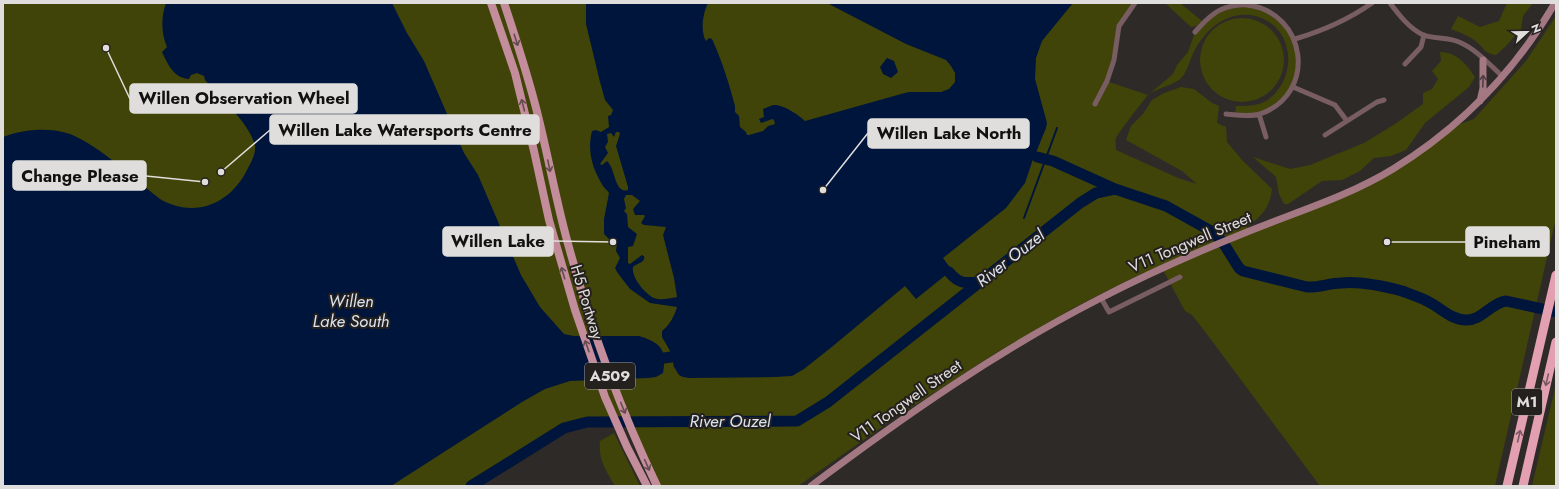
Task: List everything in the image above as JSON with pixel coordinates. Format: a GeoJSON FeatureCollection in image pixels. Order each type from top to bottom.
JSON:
{"type":"FeatureCollection","features":[{"type":"Feature","properties":{"kind":"highway","name":"M1"},"geometry":{"type":"LineString","coordinates":[[1507,486],[1556,275]]}},
{"type":"Feature","properties":{"kind":"highway","name":"M1"},"geometry":{"type":"LineString","coordinates":[[1524,482],[1556,342]]}},
{"type":"Feature","properties":{"kind":"main road","name":"H5 Portway"},"geometry":{"type":"LineString","coordinates":[[491,3],[515,73],[549,220],[575,310],[600,384],[627,448],[647,486]]}},
{"type":"Feature","properties":{"kind":"main road","name":"H5 Portway"},"geometry":{"type":"LineString","coordinates":[[504,3],[535,104],[561,218],[586,306],[610,376],[657,486]]}},
{"type":"Feature","properties":{"kind":"street"},"geometry":{"type":"LineString","coordinates":[[1095,104],[1107,81],[1114,60],[1119,26],[1135,3]]}},
{"type":"Feature","properties":{"kind":"street"},"geometry":{"type":"LineString","coordinates":[[1295,40],[1322,31],[1346,19],[1372,3]]}},
{"type":"Feature","properties":{"kind":"street"},"geometry":{"type":"LineString","coordinates":[[1390,3],[1408,24],[1424,35],[1460,42],[1503,77]]}},
{"type":"Feature","properties":{"kind":"street","name":"V11 Tongwell Street"},"geometry":{"type":"LineString","coordinates":[[811,486],[907,416],[957,382],[1032,335],[1146,275],[1339,196],[1391,170],[1425,148],[1454,126],[1480,102],[1503,77],[1544,22],[1555,3]]}},
{"type":"Feature","properties":{"kind":"street"},"geometry":{"type":"LineString","coordinates":[[1195,32],[1216,12],[1223,9],[1251,4],[1276,16],[1290,30],[1295,40],[1299,66],[1293,87],[1280,102],[1272,108],[1259,114],[1226,114]]}},
{"type":"Feature","properties":{"kind":"street"},"geometry":{"type":"LineString","coordinates":[[1405,64],[1421,46],[1424,35]]}},
{"type":"Feature","properties":{"kind":"street"},"geometry":{"type":"LineString","coordinates":[[1480,102],[1483,84],[1483,60]]}},
{"type":"Feature","properties":{"kind":"street"},"geometry":{"type":"LineString","coordinates":[[1293,87],[1336,106],[1347,121]]}},
{"type":"Feature","properties":{"kind":"street"},"geometry":{"type":"LineString","coordinates":[[1325,135],[1377,102],[1384,100]]}},
{"type":"Feature","properties":{"kind":"street"},"geometry":{"type":"LineString","coordinates":[[1259,114],[1266,137]]}},
{"type":"Feature","properties":{"kind":"street"},"geometry":{"type":"LineString","coordinates":[[1100,298],[1109,312],[1180,277]]}},
{"type":"Feature","properties":{"kind":"shaded area"},"geometry":{"type":"Polygon","coordinates":[[[3,3],[1135,3],[1119,26],[1109,82],[1148,95],[1116,138],[1116,150],[1178,178],[1197,184],[1182,171],[1126,140],[1131,126],[1143,114],[1152,100],[1164,93],[1181,87],[1194,89],[1212,103],[1219,106],[1217,123],[1226,127],[1227,142],[1242,160],[1272,189],[1267,206],[1257,219],[1247,226],[1248,231],[1368,183],[1454,126],[1474,119],[1526,61],[1556,16],[1556,218],[1495,486],[1320,486],[1206,333],[1192,315],[1185,311],[1162,268],[1147,275],[1145,272],[1075,307],[994,354],[892,420],[798,486],[657,486],[628,421],[587,422],[564,428],[471,486],[3,486],[3,3]]]}},
{"type":"Feature","properties":{"kind":"shaded area"},"geometry":{"type":"Polygon","coordinates":[[[1165,3],[1180,3],[1202,21],[1196,26],[1191,27],[1165,3]]]}},
{"type":"Feature","properties":{"kind":"shaded area"},"geometry":{"type":"Polygon","coordinates":[[[1507,3],[1533,3],[1523,16],[1521,29],[1496,55],[1487,52],[1469,37],[1451,29],[1458,16],[1480,27],[1499,21],[1507,3]]]}},
{"type":"Feature","properties":{"kind":"shaded area"},"geometry":{"type":"Polygon","coordinates":[[[1234,6],[1261,8],[1290,30],[1299,66],[1286,96],[1259,114],[1235,115],[1236,106],[1263,103],[1277,91],[1284,79],[1288,65],[1288,52],[1284,39],[1276,28],[1265,19],[1250,15],[1231,17],[1215,26],[1201,39],[1181,78],[1150,94],[1173,74],[1177,65],[1188,52],[1195,32],[1215,12],[1234,6]]]}},
{"type":"Feature","properties":{"kind":"shaded area"},"geometry":{"type":"Polygon","coordinates":[[[1242,18],[1258,21],[1272,30],[1281,44],[1284,60],[1281,76],[1272,90],[1258,99],[1242,102],[1226,99],[1212,90],[1203,76],[1200,60],[1203,44],[1212,30],[1226,21],[1242,18]]]}},
{"type":"Feature","properties":{"kind":"shaded area"},"geometry":{"type":"Polygon","coordinates":[[[1440,52],[1456,56],[1464,63],[1475,77],[1469,87],[1425,123],[1406,150],[1391,156],[1374,158],[1360,171],[1342,180],[1322,181],[1288,204],[1284,204],[1279,194],[1276,177],[1253,157],[1290,169],[1310,165],[1364,143],[1395,124],[1423,104],[1423,93],[1432,89],[1438,79],[1432,71],[1441,61],[1440,52]]]}},
{"type":"Feature","properties":{"kind":"shaded area"},"geometry":{"type":"Polygon","coordinates":[[[1556,384],[1556,486],[1532,486],[1556,384]]]}},
{"type":"Feature","properties":{"kind":"shaded area"},"geometry":{"type":"Polygon","coordinates":[[[614,433],[640,486],[615,486],[606,470],[601,459],[600,441],[614,433]]]}},
{"type":"Feature","properties":{"kind":"water","name":"Willen Lake South"},"geometry":{"type":"Polygon","coordinates":[[[166,3],[392,3],[407,33],[424,61],[464,153],[478,175],[521,275],[540,307],[564,334],[574,336],[639,336],[653,341],[661,348],[663,353],[663,373],[656,377],[648,378],[570,381],[545,389],[522,402],[391,486],[3,486],[3,137],[19,132],[36,130],[54,130],[70,134],[93,146],[160,199],[173,205],[186,208],[211,204],[222,199],[232,191],[241,180],[253,157],[255,145],[247,128],[205,80],[204,76],[197,73],[191,75],[189,79],[184,78],[175,73],[167,62],[162,52],[167,47],[162,25],[166,3]]]}},
{"type":"Feature","properties":{"kind":"water"},"geometry":{"type":"Polygon","coordinates":[[[586,3],[708,3],[703,22],[704,37],[706,41],[709,38],[712,39],[728,80],[735,106],[735,112],[739,116],[740,127],[746,132],[747,135],[749,135],[763,131],[768,126],[775,124],[774,120],[772,119],[761,123],[759,119],[764,117],[763,109],[773,105],[786,108],[805,121],[909,92],[941,92],[949,89],[955,82],[955,73],[946,60],[906,44],[827,3],[1073,3],[1042,41],[1036,58],[1035,79],[1047,123],[1046,128],[1035,155],[1037,157],[1033,159],[1025,183],[1006,208],[943,258],[952,270],[916,299],[905,286],[804,369],[792,376],[775,377],[689,378],[679,375],[674,367],[670,351],[662,337],[662,331],[671,320],[677,307],[650,303],[630,289],[617,272],[615,268],[620,258],[616,251],[617,243],[614,239],[609,239],[604,234],[604,219],[609,193],[603,186],[596,173],[590,152],[592,131],[596,130],[601,132],[609,127],[608,116],[611,115],[613,110],[605,100],[586,24],[586,3]],[[616,132],[614,137],[611,133],[607,134],[608,142],[605,147],[608,153],[600,164],[602,165],[607,161],[620,188],[623,190],[628,190],[616,146],[620,134],[619,132],[616,132]],[[626,195],[624,199],[626,208],[624,211],[627,214],[628,227],[637,234],[633,246],[628,247],[628,263],[630,264],[642,255],[644,256],[644,260],[642,262],[633,267],[636,280],[650,296],[654,298],[663,299],[677,297],[674,278],[663,235],[666,227],[644,225],[641,223],[645,216],[635,215],[633,209],[640,201],[632,195],[626,195]]]}},
{"type":"Feature","properties":{"kind":"water"},"geometry":{"type":"Polygon","coordinates":[[[887,58],[894,61],[898,72],[891,78],[883,74],[880,67],[887,58]]]}},
{"type":"Feature","properties":{"kind":"waterway"},"geometry":{"type":"LineString","coordinates":[[1024,218],[1057,128]]}},
{"type":"Feature","properties":{"kind":"waterway"},"geometry":{"type":"LineString","coordinates":[[1037,157],[1053,161],[1115,189]]}},
{"type":"Feature","properties":{"kind":"waterway","name":"River Ouzel"},"geometry":{"type":"LineString","coordinates":[[471,486],[564,428],[587,422],[797,421],[828,402],[1080,203],[1096,193],[1115,189],[1166,206],[1211,231],[1222,241],[1239,268],[1243,271],[1307,287],[1348,283],[1364,283],[1387,287],[1421,298],[1450,316],[1466,320],[1476,318],[1501,302],[1506,301],[1556,312]]}},
{"type":"Feature","properties":{"kind":"waterway"},"geometry":{"type":"LineString","coordinates":[[949,272],[959,281],[969,283],[979,282]]}},
{"type":"Feature","properties":{"kind":"waterway"},"geometry":{"type":"LineString","coordinates":[[664,358],[671,357]]}},
{"type":"Feature","properties":{"kind":"place","name":"Willen Observation Wheel"},"geometry":{"type":"Point","coordinates":[106,48]}},
{"type":"Feature","properties":{"kind":"place","name":"Willen Lake Watersports Centre"},"geometry":{"type":"Point","coordinates":[221,172]}},
{"type":"Feature","properties":{"kind":"place","name":"Change Please"},"geometry":{"type":"Point","coordinates":[205,182]}},
{"type":"Feature","properties":{"kind":"place","name":"Willen Lake North"},"geometry":{"type":"Point","coordinates":[823,190]}},
{"type":"Feature","properties":{"kind":"place","name":"Willen Lake"},"geometry":{"type":"Point","coordinates":[613,242]}},
{"type":"Feature","properties":{"kind":"place","name":"Pineham"},"geometry":{"type":"Point","coordinates":[1387,242]}}]}
